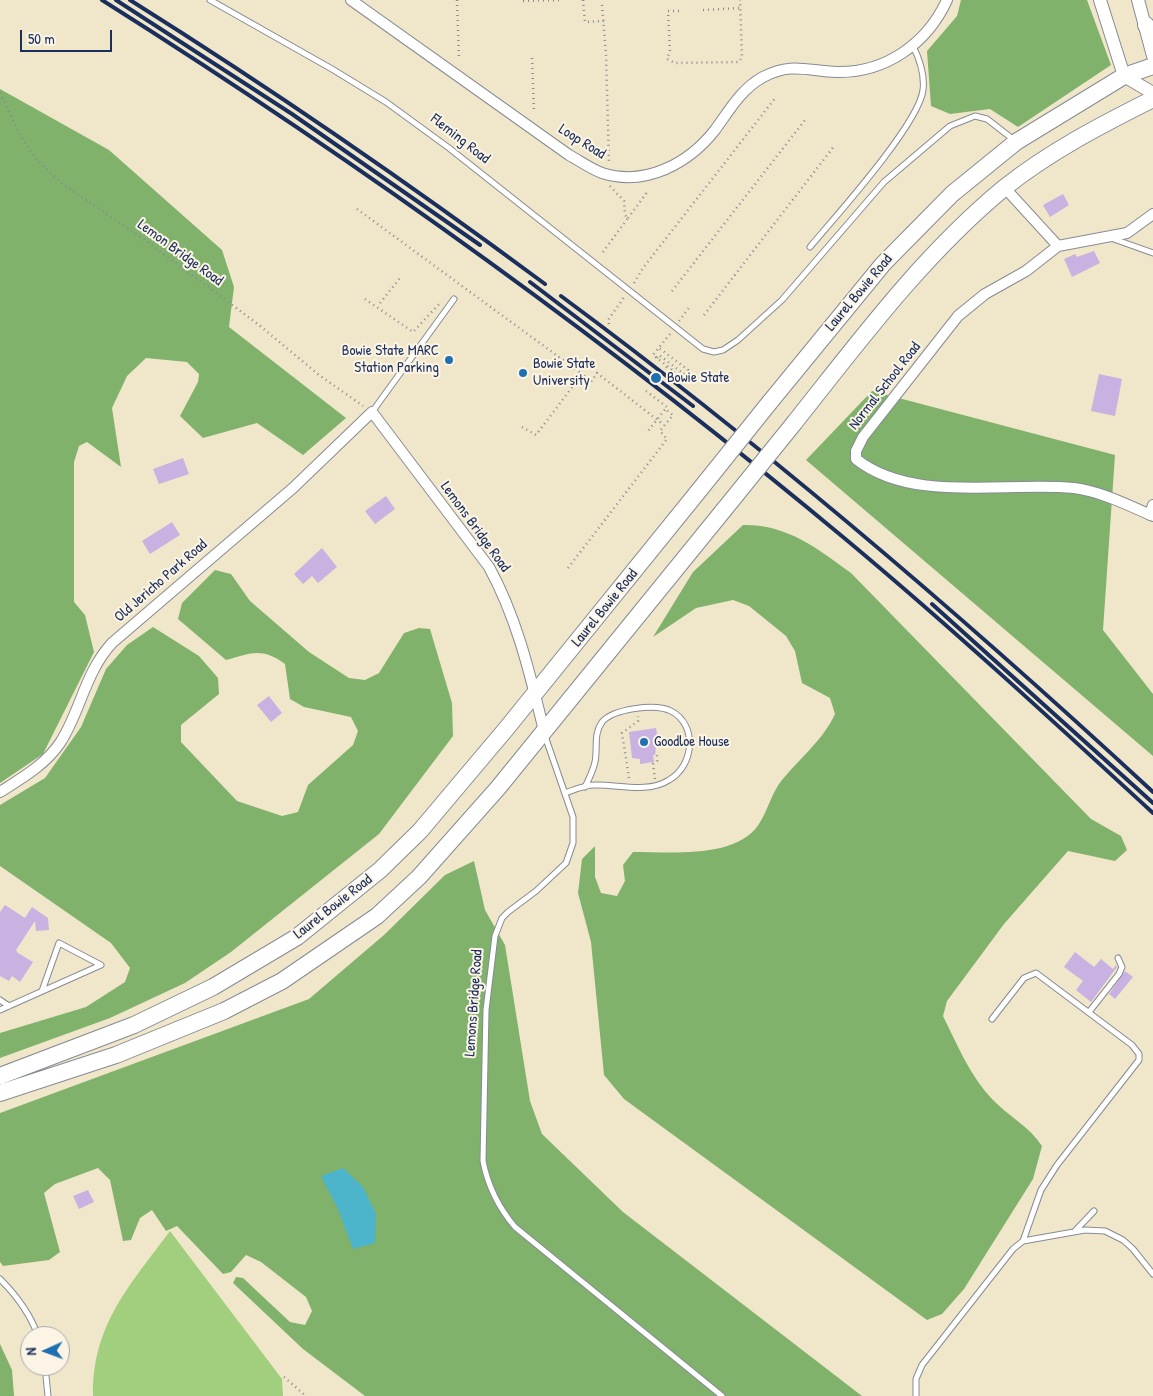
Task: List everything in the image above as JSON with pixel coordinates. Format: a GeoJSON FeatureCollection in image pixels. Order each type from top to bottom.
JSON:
{"type":"FeatureCollection","features":[{"type":"Feature","properties":{"kind":"main road","name":"Laurel Bowie Road"},"geometry":{"type":"LineString","coordinates":[[0,1076],[134,1026],[213,987],[297,937],[380,870],[420,831],[535,694],[696,492],[871,278],[908,237],[952,194],[1016,142],[1124,76],[1153,66]]}},
{"type":"Feature","properties":{"kind":"main road","name":"Laurel Bowie Road"},"geometry":{"type":"LineString","coordinates":[[0,1093],[116,1055],[190,1026],[282,981],[336,946],[377,916],[418,877],[492,795],[796,422],[899,292],[940,248],[1005,188],[1086,133],[1153,99]]}},
{"type":"Feature","properties":{"kind":"street","name":"Loop Road"},"geometry":{"type":"LineString","coordinates":[[351,0],[569,155],[609,174],[648,175],[662,171],[684,160],[700,147],[743,93],[764,77],[784,70],[801,67],[834,72],[865,69],[896,58],[913,46],[940,15],[946,0]]}},
{"type":"Feature","properties":{"kind":"street"},"geometry":{"type":"LineString","coordinates":[[1100,0],[1124,76],[1153,93]]}},
{"type":"Feature","properties":{"kind":"street"},"geometry":{"type":"LineString","coordinates":[[1138,0],[1150,30],[1153,56]]}},
{"type":"Feature","properties":{"kind":"street"},"geometry":{"type":"LineString","coordinates":[[1005,188],[1058,246]]}},
{"type":"Feature","properties":{"kind":"street","name":"Normal School Road"},"geometry":{"type":"LineString","coordinates":[[1152,512],[1076,488],[934,486],[878,473],[856,459],[856,451],[863,437],[958,316],[985,294],[1026,271],[1058,246],[1127,233],[1153,214]]}},
{"type":"Feature","properties":{"kind":"street","name":"Lemons Bridge Road"},"geometry":{"type":"LineString","coordinates":[[372,412],[489,567],[507,604],[535,694],[544,731]]}},
{"type":"Feature","properties":{"kind":"street","name":"Old Jericho Park Road"},"geometry":{"type":"LineString","coordinates":[[0,792],[41,764],[60,742],[88,678],[102,654],[272,506],[340,445],[372,412]]}},
{"type":"Feature","properties":{"kind":"lane","name":"Fleming Road"},"geometry":{"type":"LineString","coordinates":[[210,0],[291,45],[386,102],[449,148],[703,349],[714,352],[731,346],[782,300],[884,182],[950,126],[975,116],[987,119],[1016,142]]}},
{"type":"Feature","properties":{"kind":"lane"},"geometry":{"type":"LineString","coordinates":[[810,247],[890,149],[915,111],[923,90],[922,62],[913,46]]}},
{"type":"Feature","properties":{"kind":"lane"},"geometry":{"type":"LineString","coordinates":[[1108,237],[1153,253]]}},
{"type":"Feature","properties":{"kind":"lane"},"geometry":{"type":"LineString","coordinates":[[372,412],[454,299]]}},
{"type":"Feature","properties":{"kind":"lane"},"geometry":{"type":"LineString","coordinates":[[565,793],[592,785],[630,787],[656,785],[669,780],[681,770],[687,759],[690,742],[686,725],[670,711],[636,709],[616,712],[604,721],[596,732],[595,761],[585,787]]}},
{"type":"Feature","properties":{"kind":"lane","name":"Lemons Bridge Road"},"geometry":{"type":"LineString","coordinates":[[544,731],[573,817],[571,854],[566,863],[552,877],[502,918],[491,948],[485,1019],[483,1161],[486,1175],[493,1196],[515,1227],[722,1396]]}},
{"type":"Feature","properties":{"kind":"lane"},"geometry":{"type":"LineString","coordinates":[[0,1010],[101,965],[59,943],[42,991]]}},
{"type":"Feature","properties":{"kind":"lane"},"geometry":{"type":"LineString","coordinates":[[1089,1012],[1119,974],[1121,964],[1118,958]]}},
{"type":"Feature","properties":{"kind":"lane"},"geometry":{"type":"LineString","coordinates":[[992,1019],[1024,978],[1034,973],[1040,975],[1132,1045],[1139,1054],[1139,1060],[1049,1176],[1035,1205],[1023,1241]]}},
{"type":"Feature","properties":{"kind":"lane"},"geometry":{"type":"LineString","coordinates":[[0,1000],[9,1006]]}},
{"type":"Feature","properties":{"kind":"lane"},"geometry":{"type":"LineString","coordinates":[[1075,1232],[1094,1211]]}},
{"type":"Feature","properties":{"kind":"lane"},"geometry":{"type":"LineString","coordinates":[[916,1396],[916,1379],[922,1365],[1013,1249],[1023,1241],[1098,1230],[1114,1235],[1133,1248],[1153,1274]]}},
{"type":"Feature","properties":{"kind":"lane"},"geometry":{"type":"LineString","coordinates":[[0,1279],[19,1299],[33,1326]]}},
{"type":"Feature","properties":{"kind":"lane"},"geometry":{"type":"LineString","coordinates":[[46,1376],[48,1396]]}},
{"type":"Feature","properties":{"kind":"path"},"geometry":{"type":"LineString","coordinates":[[457,0],[459,59]]}},
{"type":"Feature","properties":{"kind":"path"},"geometry":{"type":"LineString","coordinates":[[523,1],[562,0]]}},
{"type":"Feature","properties":{"kind":"path"},"geometry":{"type":"LineString","coordinates":[[583,0],[585,22],[604,21]]}},
{"type":"Feature","properties":{"kind":"path"},"geometry":{"type":"LineString","coordinates":[[679,11],[668,12],[670,51],[667,59],[675,63],[739,62],[742,57],[740,0]]}},
{"type":"Feature","properties":{"kind":"path"},"geometry":{"type":"LineString","coordinates":[[602,5],[610,187],[624,201],[625,215],[628,218]]}},
{"type":"Feature","properties":{"kind":"path"},"geometry":{"type":"LineString","coordinates":[[703,10],[740,8]]}},
{"type":"Feature","properties":{"kind":"path"},"geometry":{"type":"LineString","coordinates":[[532,58],[534,111]]}},
{"type":"Feature","properties":{"kind":"path","name":"Lemon Bridge Road"},"geometry":{"type":"LineString","coordinates":[[0,93],[20,135],[36,159],[61,182],[181,267],[259,325],[318,375],[372,412]]}},
{"type":"Feature","properties":{"kind":"path"},"geometry":{"type":"LineString","coordinates":[[642,268],[776,96]]}},
{"type":"Feature","properties":{"kind":"path"},"geometry":{"type":"LineString","coordinates":[[672,291],[806,120]]}},
{"type":"Feature","properties":{"kind":"path"},"geometry":{"type":"LineString","coordinates":[[704,315],[835,145]]}},
{"type":"Feature","properties":{"kind":"path"},"geometry":{"type":"LineString","coordinates":[[602,252],[648,191]]}},
{"type":"Feature","properties":{"kind":"path"},"geometry":{"type":"LineString","coordinates":[[357,208],[591,382],[597,373],[664,426]]}},
{"type":"Feature","properties":{"kind":"path"},"geometry":{"type":"LineString","coordinates":[[380,304],[400,278]]}},
{"type":"Feature","properties":{"kind":"path"},"geometry":{"type":"LineString","coordinates":[[460,291],[463,286]]}},
{"type":"Feature","properties":{"kind":"path"},"geometry":{"type":"LineString","coordinates":[[365,298],[413,332],[437,304],[444,301]]}},
{"type":"Feature","properties":{"kind":"path"},"geometry":{"type":"LineString","coordinates":[[657,358],[659,355],[684,374],[688,370],[659,348]]}},
{"type":"Feature","properties":{"kind":"path"},"geometry":{"type":"LineString","coordinates":[[656,351],[653,355],[676,372],[674,374],[666,367]]}},
{"type":"Feature","properties":{"kind":"path"},"geometry":{"type":"LineString","coordinates":[[522,427],[536,435],[582,374]]}},
{"type":"Feature","properties":{"kind":"path"},"geometry":{"type":"LineString","coordinates":[[568,568],[667,440],[660,434],[672,415],[665,409],[667,407],[646,391]]}},
{"type":"Feature","properties":{"kind":"path"},"geometry":{"type":"LineString","coordinates":[[648,430],[665,409]]}},
{"type":"Feature","properties":{"kind":"path"},"geometry":{"type":"LineString","coordinates":[[630,787],[622,733],[638,722],[636,709]]}},
{"type":"Feature","properties":{"kind":"path"},"geometry":{"type":"LineString","coordinates":[[656,785],[653,764],[657,762],[657,753]]}},
{"type":"Feature","properties":{"kind":"path"},"geometry":{"type":"LineString","coordinates":[[284,1377],[306,1396]]}},
{"type":"Feature","properties":{"kind":"green space"},"geometry":{"type":"Polygon","coordinates":[[[961,0],[1087,0],[1111,65],[1018,127],[990,109],[950,114],[931,106],[927,51],[957,16],[961,0]]]}},
{"type":"Feature","properties":{"kind":"green space"},"geometry":{"type":"Polygon","coordinates":[[[0,89],[109,150],[222,250],[234,287],[229,327],[346,418],[303,455],[257,423],[203,438],[180,416],[198,382],[199,374],[187,362],[146,358],[127,376],[112,408],[121,467],[87,442],[79,446],[74,462],[74,602],[85,615],[94,652],[43,754],[0,783],[0,89]]]}},
{"type":"Feature","properties":{"kind":"green space"},"geometry":{"type":"Polygon","coordinates":[[[872,391],[1115,455],[1103,630],[1153,694],[1153,756],[806,460],[872,391]]]}},
{"type":"Feature","properties":{"kind":"green space"},"geometry":{"type":"Polygon","coordinates":[[[743,525],[759,526],[787,533],[826,555],[851,573],[1091,819],[1121,836],[1127,850],[1115,861],[1068,851],[1004,924],[947,1001],[943,1016],[977,1080],[992,1099],[1025,1127],[1042,1146],[1033,1179],[964,1289],[942,1314],[927,1320],[624,1099],[604,1075],[591,942],[578,893],[582,859],[595,846],[595,877],[601,893],[617,896],[625,881],[623,865],[633,852],[702,851],[735,843],[749,835],[759,824],[779,785],[818,741],[835,714],[830,698],[802,683],[795,651],[786,636],[749,606],[733,600],[696,608],[653,637],[693,572],[743,525]]]}},
{"type":"Feature","properties":{"kind":"green space"},"geometry":{"type":"Polygon","coordinates":[[[215,570],[231,574],[250,601],[309,652],[349,678],[365,680],[379,673],[404,633],[419,628],[430,629],[452,703],[453,736],[379,834],[231,952],[185,983],[110,1018],[0,1058],[0,1033],[86,1007],[125,982],[130,968],[111,943],[0,866],[0,805],[45,778],[81,727],[106,669],[127,645],[153,627],[199,656],[218,678],[219,694],[181,725],[181,742],[237,801],[282,816],[298,812],[308,785],[353,745],[358,731],[351,717],[304,707],[290,699],[285,664],[263,653],[226,660],[178,619],[182,603],[215,570]]]}},
{"type":"Feature","properties":{"kind":"green space"},"geometry":{"type":"Polygon","coordinates":[[[474,861],[485,910],[505,945],[530,1101],[542,1134],[623,1212],[862,1396],[365,1396],[303,1349],[233,1283],[236,1277],[243,1278],[290,1322],[305,1325],[312,1311],[306,1297],[261,1262],[246,1255],[231,1272],[223,1274],[177,1226],[166,1231],[152,1210],[140,1218],[131,1240],[123,1241],[110,1180],[98,1168],[55,1184],[44,1193],[60,1252],[49,1260],[3,1266],[0,1262],[0,1113],[309,999],[384,935],[445,875],[474,861]]]}},
{"type":"Feature","properties":{"kind":"green space"},"geometry":{"type":"Polygon","coordinates":[[[170,1231],[282,1379],[283,1396],[93,1396],[94,1371],[106,1327],[128,1288],[170,1231]]]}},
{"type":"Feature","properties":{"kind":"green space"},"geometry":{"type":"Polygon","coordinates":[[[0,1344],[12,1370],[14,1396],[0,1396],[0,1344]]]}},
{"type":"Feature","properties":{"kind":"water"},"geometry":{"type":"Polygon","coordinates":[[[343,1168],[363,1187],[376,1214],[375,1243],[353,1249],[338,1209],[321,1176],[343,1168]]]}},
{"type":"Feature","properties":{"kind":"building"},"geometry":{"type":"Polygon","coordinates":[[[1063,194],[1069,205],[1050,217],[1043,205],[1063,194]]]}},
{"type":"Feature","properties":{"kind":"building"},"geometry":{"type":"Polygon","coordinates":[[[1094,251],[1100,263],[1072,277],[1064,259],[1075,254],[1077,257],[1094,251]]]}},
{"type":"Feature","properties":{"kind":"building"},"geometry":{"type":"Polygon","coordinates":[[[1099,374],[1122,379],[1115,416],[1091,411],[1099,374]]]}},
{"type":"Feature","properties":{"kind":"building"},"geometry":{"type":"Polygon","coordinates":[[[183,458],[189,474],[159,484],[153,469],[183,458]]]}},
{"type":"Feature","properties":{"kind":"building"},"geometry":{"type":"Polygon","coordinates":[[[386,496],[395,509],[375,524],[365,511],[386,496]]]}},
{"type":"Feature","properties":{"kind":"building"},"geometry":{"type":"Polygon","coordinates":[[[172,522],[180,535],[150,554],[142,541],[172,522]]]}},
{"type":"Feature","properties":{"kind":"building"},"geometry":{"type":"Polygon","coordinates":[[[322,548],[337,567],[318,583],[312,576],[303,584],[294,574],[322,548]]]}},
{"type":"Feature","properties":{"kind":"building"},"geometry":{"type":"Polygon","coordinates":[[[269,696],[282,713],[271,722],[257,705],[269,696]]]}},
{"type":"Feature","properties":{"kind":"building","name":"Goodloe House"},"geometry":{"type":"Polygon","coordinates":[[[656,728],[659,747],[656,747],[655,755],[653,755],[654,762],[640,764],[640,759],[632,758],[629,732],[656,728]]]}},
{"type":"Feature","properties":{"kind":"building"},"geometry":{"type":"Polygon","coordinates":[[[5,905],[25,918],[32,907],[48,918],[49,930],[36,931],[35,921],[16,950],[33,962],[20,982],[12,976],[9,981],[0,976],[0,912],[5,905]]]}},
{"type":"Feature","properties":{"kind":"building"},"geometry":{"type":"Polygon","coordinates":[[[1075,952],[1094,967],[1101,959],[1113,969],[1116,965],[1117,967],[1091,1002],[1076,990],[1083,981],[1064,967],[1075,952]]]}},
{"type":"Feature","properties":{"kind":"building"},"geometry":{"type":"Polygon","coordinates":[[[1125,971],[1133,977],[1115,999],[1109,994],[1125,971]]]}},
{"type":"Feature","properties":{"kind":"building"},"geometry":{"type":"Polygon","coordinates":[[[88,1190],[94,1202],[79,1209],[73,1196],[88,1190]]]}},
{"type":"Feature","properties":{"kind":"railway"},"geometry":{"type":"LineString","coordinates":[[102,0],[199,62],[390,191],[484,258],[669,397],[760,469],[888,575],[1153,813]]}},
{"type":"Feature","properties":{"kind":"railway"},"geometry":{"type":"LineString","coordinates":[[116,0],[292,114],[480,245]]}},
{"type":"Feature","properties":{"kind":"railway"},"geometry":{"type":"LineString","coordinates":[[130,0],[340,138],[545,284]]}},
{"type":"Feature","properties":{"kind":"railway"},"geometry":{"type":"LineString","coordinates":[[530,282],[693,406]]}},
{"type":"Feature","properties":{"kind":"railway"},"geometry":{"type":"LineString","coordinates":[[561,296],[714,413],[864,536],[1010,662],[1153,792]]}},
{"type":"Feature","properties":{"kind":"railway"},"geometry":{"type":"LineString","coordinates":[[932,604],[1153,803]]}},
{"type":"Feature","properties":{"kind":"place","name":"Bowie State MARC Station Parking"},"geometry":{"type":"Point","coordinates":[449,360]}},
{"type":"Feature","properties":{"kind":"place","name":"Bowie State University"},"geometry":{"type":"Point","coordinates":[523,373]}},
{"type":"Feature","properties":{"kind":"place","name":"Bowie State"},"geometry":{"type":"Point","coordinates":[656,378]}},
{"type":"Feature","properties":{"kind":"place","name":"Goodloe House"},"geometry":{"type":"Point","coordinates":[644,742]}}]}
